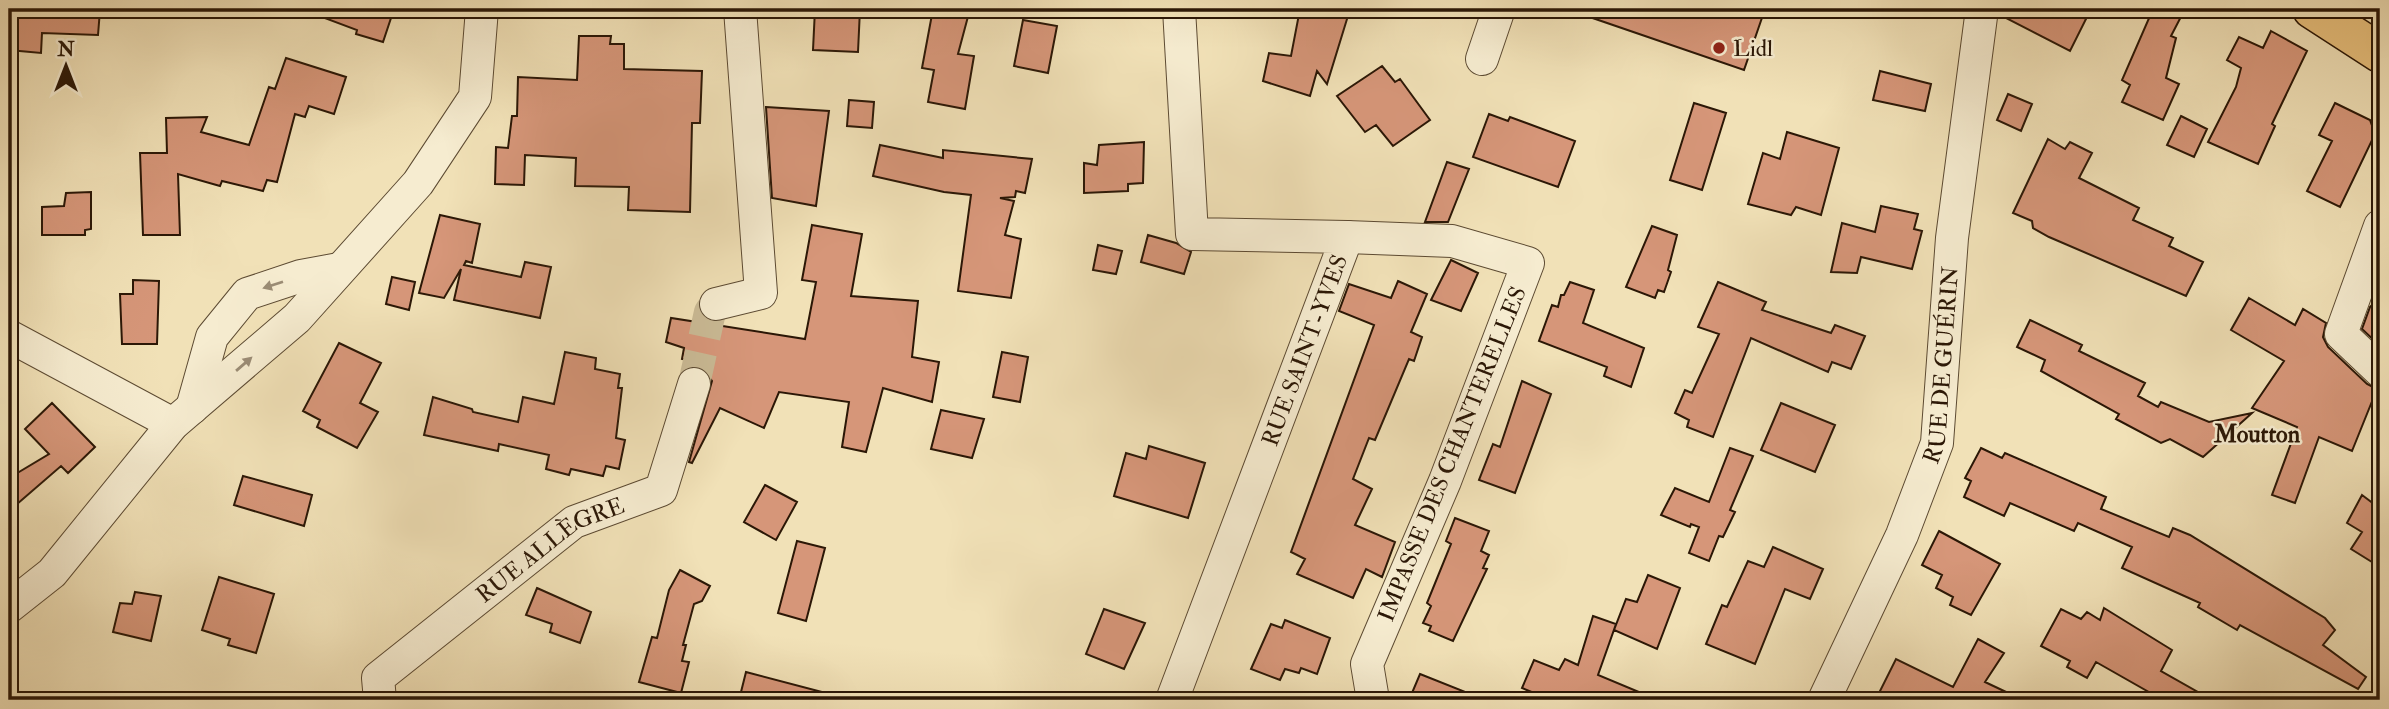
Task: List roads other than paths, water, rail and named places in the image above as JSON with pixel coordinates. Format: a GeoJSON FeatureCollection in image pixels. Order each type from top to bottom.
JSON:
{"type":"FeatureCollection","features":[{"type":"Feature","properties":{"kind":"main road"},"geometry":{"type":"LineString","coordinates":[[2312,9],[2380,53]]}},
{"type":"Feature","properties":{"kind":"street"},"geometry":{"type":"LineString","coordinates":[[9,607],[52,573],[183,416],[297,318],[418,183],[475,97],[482,9]]}},
{"type":"Feature","properties":{"kind":"street"},"geometry":{"type":"LineString","coordinates":[[716,304],[761,293],[740,9]]}},
{"type":"Feature","properties":{"kind":"street","name":"RUE SAINT-YVES"},"geometry":{"type":"LineString","coordinates":[[1172,700],[1347,237],[1192,234],[1179,9]]}},
{"type":"Feature","properties":{"kind":"street"},"geometry":{"type":"LineString","coordinates":[[1482,59],[1499,9]]}},
{"type":"Feature","properties":{"kind":"street","name":"RUE DE GUÉRIN"},"geometry":{"type":"LineString","coordinates":[[1824,700],[1902,536],[1937,443],[1952,238],[1982,9]]}},
{"type":"Feature","properties":{"kind":"street"},"geometry":{"type":"LineString","coordinates":[[2380,226],[2341,334],[2380,370]]}},
{"type":"Feature","properties":{"kind":"street","name":"IMPASSE DES CHANTERELLES"},"geometry":{"type":"LineString","coordinates":[[1347,237],[1452,241],[1528,263],[1445,481],[1367,664],[1373,700]]}},
{"type":"Feature","properties":{"kind":"street"},"geometry":{"type":"LineString","coordinates":[[183,416],[212,337],[247,294],[301,276],[339,269]]}},
{"type":"Feature","properties":{"kind":"street"},"geometry":{"type":"LineString","coordinates":[[9,336],[183,416]]}},
{"type":"Feature","properties":{"kind":"street","name":"RUE ALLÈGRE"},"geometry":{"type":"LineString","coordinates":[[380,700],[378,678],[573,522],[661,490],[695,384]]}},
{"type":"Feature","properties":{"kind":"tunnel"},"geometry":{"type":"LineString","coordinates":[[694,384],[710,312],[716,304]]}},
{"type":"Feature","properties":{"kind":"place","name":"Lidl"},"geometry":{"type":"Point","coordinates":[1719,48]}},
{"type":"Feature","properties":{"kind":"district","name":"Moutton"},"geometry":{"type":"Point","coordinates":[2257,434]}}]}
